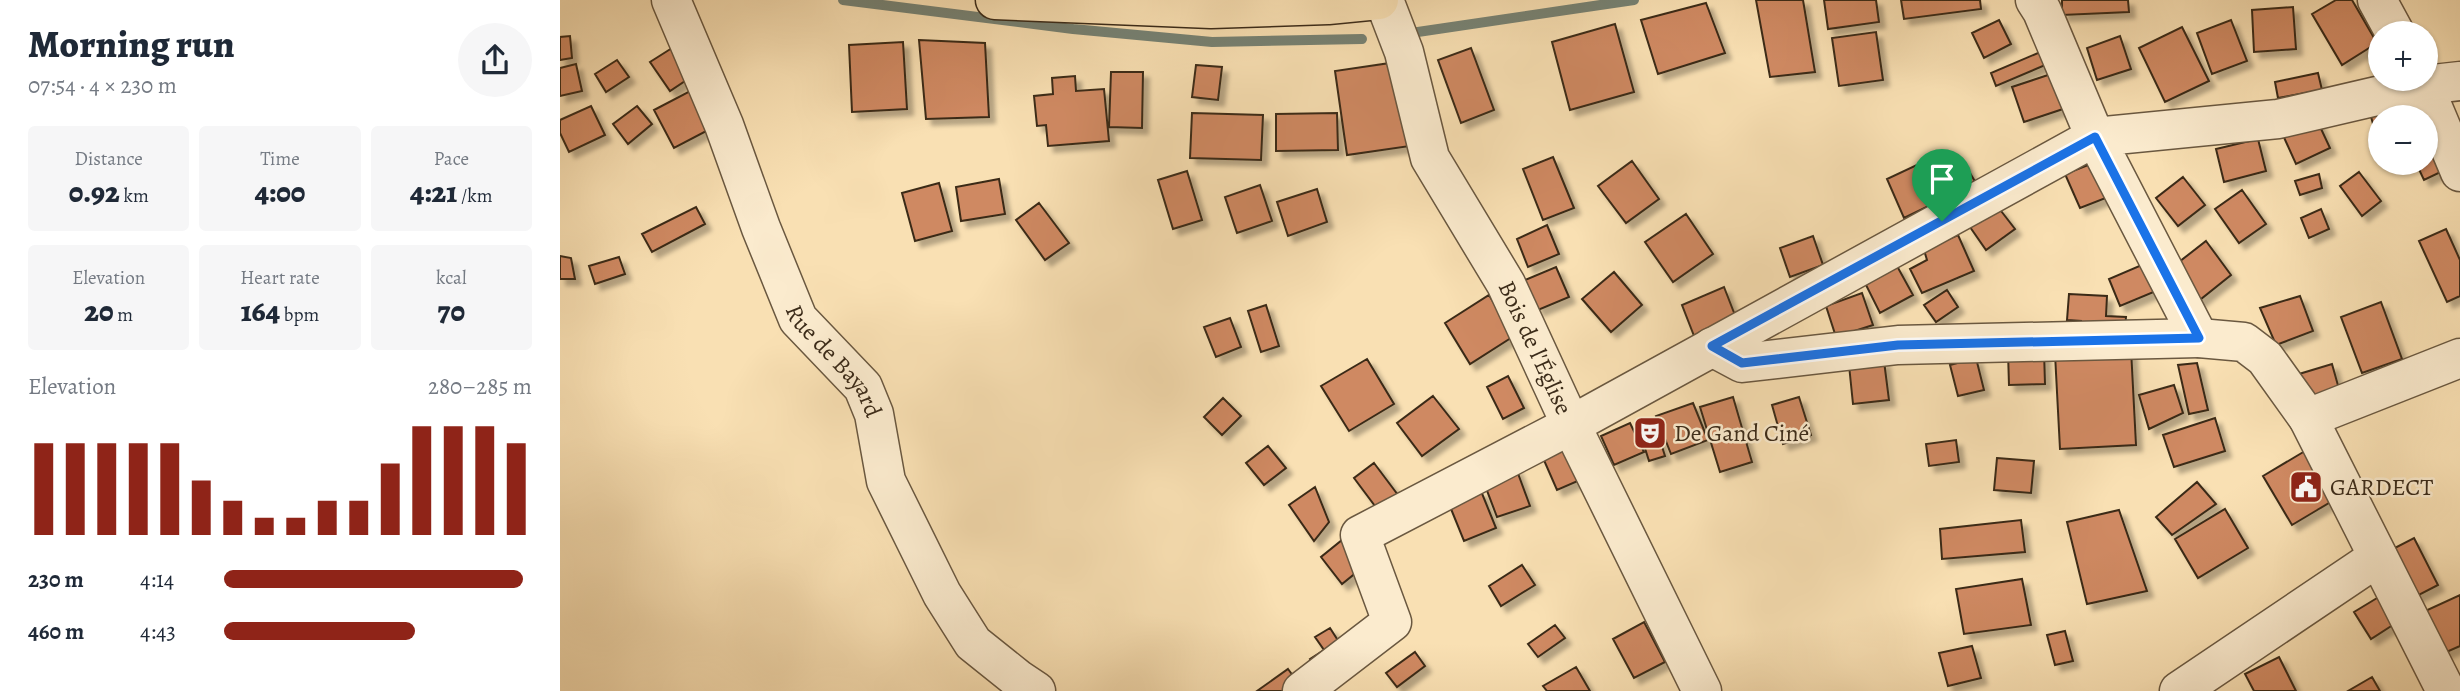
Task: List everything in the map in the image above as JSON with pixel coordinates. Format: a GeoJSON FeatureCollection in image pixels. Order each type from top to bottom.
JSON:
{"type":"FeatureCollection","features":[{"type":"Feature","properties":{"kind":"main road"},"geometry":{"type":"LineString","coordinates":[[995,0],[1211,9],[1328,5],[1381,0]]}},
{"type":"Feature","properties":{"kind":"street","name":"Rue de Bayard"},"geometry":{"type":"LineString","coordinates":[[671,0],[798,319],[863,387],[874,414],[886,481],[942,594],[973,643],[1036,691]]}},
{"type":"Feature","properties":{"kind":"street","name":"Bois de l'Église"},"geometry":{"type":"LineString","coordinates":[[1381,0],[1404,52],[1430,158],[1506,284],[1571,425],[1702,691]]}},
{"type":"Feature","properties":{"kind":"street"},"geometry":{"type":"LineString","coordinates":[[2035,0],[2042,10],[2095,137],[2199,338]]}},
{"type":"Feature","properties":{"kind":"street"},"geometry":{"type":"LineString","coordinates":[[2377,0],[2388,21]]}},
{"type":"Feature","properties":{"kind":"street"},"geometry":{"type":"LineString","coordinates":[[1301,691],[1392,622],[1364,542],[1712,346],[2095,137],[2278,119],[2397,91]]}},
{"type":"Feature","properties":{"kind":"street"},"geometry":{"type":"LineString","coordinates":[[2438,91],[2460,172]]}},
{"type":"Feature","properties":{"kind":"street"},"geometry":{"type":"LineString","coordinates":[[1712,346],[1742,363],[1898,345],[2199,338],[2244,342],[2265,358],[2308,418],[2446,691]]}},
{"type":"Feature","properties":{"kind":"street"},"geometry":{"type":"LineString","coordinates":[[2308,418],[2460,358]]}},
{"type":"Feature","properties":{"kind":"street"},"geometry":{"type":"LineString","coordinates":[[2179,691],[2378,557]]}},
{"type":"Feature","properties":{"kind":"building"},"geometry":{"type":"Polygon","coordinates":[[[1756,0],[1803,0],[1815,72],[1770,77],[1756,0]]]}},
{"type":"Feature","properties":{"kind":"building"},"geometry":{"type":"Polygon","coordinates":[[[1824,0],[1876,0],[1879,22],[1828,29],[1824,0]]]}},
{"type":"Feature","properties":{"kind":"building"},"geometry":{"type":"Polygon","coordinates":[[[1901,0],[1980,0],[1981,9],[1904,19],[1901,0]]]}},
{"type":"Feature","properties":{"kind":"building"},"geometry":{"type":"Polygon","coordinates":[[[2062,0],[2128,0],[2129,12],[2062,15],[2062,0]]]}},
{"type":"Feature","properties":{"kind":"building"},"geometry":{"type":"Polygon","coordinates":[[[2336,0],[2352,0],[2368,28],[2368,49],[2342,65],[2312,14],[2336,0]]]}},
{"type":"Feature","properties":{"kind":"building"},"geometry":{"type":"Polygon","coordinates":[[[1706,3],[1725,53],[1658,74],[1641,20],[1706,3]]]}},
{"type":"Feature","properties":{"kind":"building"},"geometry":{"type":"Polygon","coordinates":[[[2293,7],[2296,49],[2254,52],[2252,10],[2293,7]]]}},
{"type":"Feature","properties":{"kind":"building"},"geometry":{"type":"Polygon","coordinates":[[[1999,20],[2011,44],[1984,58],[1972,33],[1999,20]]]}},
{"type":"Feature","properties":{"kind":"building"},"geometry":{"type":"Polygon","coordinates":[[[2231,20],[2247,61],[2212,74],[2197,33],[2231,20]]]}},
{"type":"Feature","properties":{"kind":"building"},"geometry":{"type":"Polygon","coordinates":[[[1615,24],[1634,92],[1570,110],[1552,42],[1615,24]]]}},
{"type":"Feature","properties":{"kind":"building"},"geometry":{"type":"Polygon","coordinates":[[[2182,27],[2209,81],[2165,102],[2139,48],[2182,27]]]}},
{"type":"Feature","properties":{"kind":"building"},"geometry":{"type":"Polygon","coordinates":[[[1876,32],[1883,80],[1839,86],[1832,38],[1876,32]]]}},
{"type":"Feature","properties":{"kind":"building"},"geometry":{"type":"Polygon","coordinates":[[[570,36],[572,58],[560,60],[560,37],[570,36]]]}},
{"type":"Feature","properties":{"kind":"building"},"geometry":{"type":"Polygon","coordinates":[[[2120,36],[2131,69],[2097,80],[2087,48],[2120,36]]]}},
{"type":"Feature","properties":{"kind":"building"},"geometry":{"type":"Polygon","coordinates":[[[919,40],[985,43],[989,117],[926,119],[919,40]]]}},
{"type":"Feature","properties":{"kind":"building"},"geometry":{"type":"Polygon","coordinates":[[[903,42],[907,109],[852,112],[849,45],[903,42]]]}},
{"type":"Feature","properties":{"kind":"building"},"geometry":{"type":"Polygon","coordinates":[[[672,48],[691,77],[670,91],[650,62],[672,48]]]}},
{"type":"Feature","properties":{"kind":"building"},"geometry":{"type":"Polygon","coordinates":[[[1471,48],[1494,110],[1461,123],[1438,60],[1471,48]]]}},
{"type":"Feature","properties":{"kind":"building"},"geometry":{"type":"Polygon","coordinates":[[[2045,50],[2050,63],[1996,86],[1991,73],[2045,50]]]}},
{"type":"Feature","properties":{"kind":"building"},"geometry":{"type":"Polygon","coordinates":[[[617,60],[629,77],[606,92],[595,74],[617,60]]]}},
{"type":"Feature","properties":{"kind":"building"},"geometry":{"type":"Polygon","coordinates":[[[1397,62],[1410,146],[1347,155],[1335,71],[1397,62]]]}},
{"type":"Feature","properties":{"kind":"building"},"geometry":{"type":"Polygon","coordinates":[[[576,64],[582,91],[560,96],[560,68],[576,64]]]}},
{"type":"Feature","properties":{"kind":"building"},"geometry":{"type":"Polygon","coordinates":[[[1196,65],[1222,67],[1218,100],[1192,97],[1196,65]]]}},
{"type":"Feature","properties":{"kind":"building"},"geometry":{"type":"Polygon","coordinates":[[[1111,72],[1143,72],[1142,128],[1109,127],[1111,72]]]}},
{"type":"Feature","properties":{"kind":"building"},"geometry":{"type":"Polygon","coordinates":[[[2057,72],[2069,107],[2024,122],[2012,87],[2057,72]]]}},
{"type":"Feature","properties":{"kind":"building"},"geometry":{"type":"Polygon","coordinates":[[[2318,73],[2322,90],[2278,98],[2275,82],[2318,73]]]}},
{"type":"Feature","properties":{"kind":"building"},"geometry":{"type":"Polygon","coordinates":[[[1075,76],[1076,91],[1104,89],[1109,141],[1048,146],[1046,125],[1037,126],[1034,96],[1053,94],[1052,78],[1075,76]]]}},
{"type":"Feature","properties":{"kind":"building"},"geometry":{"type":"Polygon","coordinates":[[[694,89],[714,127],[674,148],[654,110],[694,89]]]}},
{"type":"Feature","properties":{"kind":"building"},"geometry":{"type":"Polygon","coordinates":[[[2399,101],[2400,105],[2384,105],[2399,101]]]}},
{"type":"Feature","properties":{"kind":"building"},"geometry":{"type":"Polygon","coordinates":[[[591,106],[605,135],[569,152],[560,133],[560,120],[591,106]]]}},
{"type":"Feature","properties":{"kind":"building"},"geometry":{"type":"Polygon","coordinates":[[[637,106],[652,124],[628,144],[613,124],[637,106]]]}},
{"type":"Feature","properties":{"kind":"building"},"geometry":{"type":"Polygon","coordinates":[[[1192,113],[1263,115],[1261,160],[1190,158],[1192,113]]]}},
{"type":"Feature","properties":{"kind":"building"},"geometry":{"type":"Polygon","coordinates":[[[1337,113],[1338,150],[1276,151],[1276,114],[1337,113]]]}},
{"type":"Feature","properties":{"kind":"building"},"geometry":{"type":"Polygon","coordinates":[[[2316,118],[2330,148],[2296,164],[2282,133],[2316,118]]]}},
{"type":"Feature","properties":{"kind":"building"},"geometry":{"type":"Polygon","coordinates":[[[2258,139],[2266,171],[2224,182],[2216,149],[2258,139]]]}},
{"type":"Feature","properties":{"kind":"building"},"geometry":{"type":"Polygon","coordinates":[[[2438,146],[2449,168],[2438,173],[2438,146]]]}},
{"type":"Feature","properties":{"kind":"building"},"geometry":{"type":"Polygon","coordinates":[[[1553,157],[1574,208],[1543,220],[1523,169],[1553,157]]]}},
{"type":"Feature","properties":{"kind":"building"},"geometry":{"type":"Polygon","coordinates":[[[1962,160],[1979,188],[1953,203],[1937,176],[1962,160]]]}},
{"type":"Feature","properties":{"kind":"building"},"geometry":{"type":"Polygon","coordinates":[[[2101,160],[2116,194],[2080,208],[2065,174],[2101,160]]]}},
{"type":"Feature","properties":{"kind":"building"},"geometry":{"type":"Polygon","coordinates":[[[1632,161],[1659,199],[1626,223],[1598,186],[1632,161]]]}},
{"type":"Feature","properties":{"kind":"building"},"geometry":{"type":"Polygon","coordinates":[[[1921,163],[1939,201],[1904,218],[1887,179],[1921,163]]]}},
{"type":"Feature","properties":{"kind":"building"},"geometry":{"type":"Polygon","coordinates":[[[1187,171],[1202,220],[1173,229],[1158,180],[1187,171]]]}},
{"type":"Feature","properties":{"kind":"building"},"geometry":{"type":"Polygon","coordinates":[[[2359,172],[2381,201],[2362,216],[2340,186],[2359,172]]]}},
{"type":"Feature","properties":{"kind":"building"},"geometry":{"type":"Polygon","coordinates":[[[2319,174],[2322,188],[2300,195],[2295,181],[2319,174]]]}},
{"type":"Feature","properties":{"kind":"building"},"geometry":{"type":"Polygon","coordinates":[[[2422,175],[2434,175],[2424,180],[2422,175]]]}},
{"type":"Feature","properties":{"kind":"building"},"geometry":{"type":"Polygon","coordinates":[[[2183,177],[2205,205],[2178,226],[2156,198],[2183,177]]]}},
{"type":"Feature","properties":{"kind":"building"},"geometry":{"type":"Polygon","coordinates":[[[999,179],[1005,214],[961,221],[956,187],[999,179]]]}},
{"type":"Feature","properties":{"kind":"building"},"geometry":{"type":"Polygon","coordinates":[[[939,183],[952,231],[915,241],[902,193],[939,183]]]}},
{"type":"Feature","properties":{"kind":"building"},"geometry":{"type":"Polygon","coordinates":[[[1260,185],[1272,221],[1237,233],[1225,197],[1260,185]]]}},
{"type":"Feature","properties":{"kind":"building"},"geometry":{"type":"Polygon","coordinates":[[[1317,189],[1327,222],[1288,236],[1277,202],[1317,189]]]}},
{"type":"Feature","properties":{"kind":"building"},"geometry":{"type":"Polygon","coordinates":[[[2242,190],[2266,224],[2239,243],[2215,209],[2242,190]]]}},
{"type":"Feature","properties":{"kind":"building"},"geometry":{"type":"Polygon","coordinates":[[[1039,203],[1069,243],[1045,260],[1016,220],[1039,203]]]}},
{"type":"Feature","properties":{"kind":"building"},"geometry":{"type":"Polygon","coordinates":[[[696,207],[705,224],[652,252],[642,234],[696,207]]]}},
{"type":"Feature","properties":{"kind":"building"},"geometry":{"type":"Polygon","coordinates":[[[1998,207],[2015,229],[1986,250],[1970,227],[1998,207]]]}},
{"type":"Feature","properties":{"kind":"building"},"geometry":{"type":"Polygon","coordinates":[[[2321,209],[2329,229],[2309,238],[2301,218],[2321,209]]]}},
{"type":"Feature","properties":{"kind":"building"},"geometry":{"type":"Polygon","coordinates":[[[1686,214],[1713,254],[1673,282],[1645,242],[1686,214]]]}},
{"type":"Feature","properties":{"kind":"building"},"geometry":{"type":"Polygon","coordinates":[[[1547,225],[1559,254],[1528,267],[1517,239],[1547,225]]]}},
{"type":"Feature","properties":{"kind":"building"},"geometry":{"type":"Polygon","coordinates":[[[2446,229],[2460,260],[2460,296],[2447,302],[2419,241],[2446,229]]]}},
{"type":"Feature","properties":{"kind":"building"},"geometry":{"type":"Polygon","coordinates":[[[1958,235],[1974,271],[1922,293],[1910,269],[1927,260],[1924,250],[1958,235]]]}},
{"type":"Feature","properties":{"kind":"building"},"geometry":{"type":"Polygon","coordinates":[[[1813,236],[1823,265],[1790,277],[1780,248],[1813,236]]]}},
{"type":"Feature","properties":{"kind":"building"},"geometry":{"type":"Polygon","coordinates":[[[2206,241],[2231,275],[2196,303],[2170,269],[2206,241]]]}},
{"type":"Feature","properties":{"kind":"building"},"geometry":{"type":"Polygon","coordinates":[[[560,256],[571,258],[575,279],[560,279],[560,256]]]}},
{"type":"Feature","properties":{"kind":"building"},"geometry":{"type":"Polygon","coordinates":[[[619,257],[625,274],[595,284],[589,266],[619,257]]]}},
{"type":"Feature","properties":{"kind":"building"},"geometry":{"type":"Polygon","coordinates":[[[2144,264],[2156,291],[2120,306],[2109,279],[2144,264]]]}},
{"type":"Feature","properties":{"kind":"building"},"geometry":{"type":"Polygon","coordinates":[[[1897,266],[1913,295],[1880,313],[1865,283],[1897,266]]]}},
{"type":"Feature","properties":{"kind":"building"},"geometry":{"type":"Polygon","coordinates":[[[1556,267],[1569,297],[1538,310],[1525,280],[1556,267]]]}},
{"type":"Feature","properties":{"kind":"building"},"geometry":{"type":"Polygon","coordinates":[[[1614,272],[1642,305],[1611,332],[1582,299],[1614,272]]]}},
{"type":"Feature","properties":{"kind":"building"},"geometry":{"type":"Polygon","coordinates":[[[1724,287],[1738,323],[1696,341],[1682,305],[1724,287]]]}},
{"type":"Feature","properties":{"kind":"building"},"geometry":{"type":"Polygon","coordinates":[[[1947,290],[1958,307],[1936,322],[1924,305],[1947,290]]]}},
{"type":"Feature","properties":{"kind":"building"},"geometry":{"type":"Polygon","coordinates":[[[1862,293],[1873,325],[1836,337],[1826,306],[1862,293]]]}},
{"type":"Feature","properties":{"kind":"building"},"geometry":{"type":"Polygon","coordinates":[[[2069,294],[2107,296],[2106,316],[2126,317],[2124,337],[2080,335],[2081,321],[2067,320],[2069,294]]]}},
{"type":"Feature","properties":{"kind":"building"},"geometry":{"type":"Polygon","coordinates":[[[1489,295],[1514,336],[1470,364],[1445,323],[1489,295]]]}},
{"type":"Feature","properties":{"kind":"building"},"geometry":{"type":"Polygon","coordinates":[[[2300,296],[2313,331],[2276,345],[2260,308],[2300,296]]]}},
{"type":"Feature","properties":{"kind":"building"},"geometry":{"type":"Polygon","coordinates":[[[2381,302],[2402,359],[2362,373],[2341,317],[2381,302]]]}},
{"type":"Feature","properties":{"kind":"building"},"geometry":{"type":"Polygon","coordinates":[[[1266,305],[1279,346],[1261,352],[1248,311],[1266,305]]]}},
{"type":"Feature","properties":{"kind":"building"},"geometry":{"type":"Polygon","coordinates":[[[1230,318],[1241,347],[1216,357],[1204,327],[1230,318]]]}},
{"type":"Feature","properties":{"kind":"building"},"geometry":{"type":"Polygon","coordinates":[[[2131,349],[2136,445],[2060,449],[2055,354],[2131,349]]]}},
{"type":"Feature","properties":{"kind":"building"},"geometry":{"type":"Polygon","coordinates":[[[2044,351],[2045,384],[2009,385],[2008,352],[2044,351]]]}},
{"type":"Feature","properties":{"kind":"building"},"geometry":{"type":"Polygon","coordinates":[[[1976,358],[1984,390],[1958,396],[1950,365],[1976,358]]]}},
{"type":"Feature","properties":{"kind":"building"},"geometry":{"type":"Polygon","coordinates":[[[1367,359],[1394,404],[1349,431],[1321,386],[1367,359]]]}},
{"type":"Feature","properties":{"kind":"building"},"geometry":{"type":"Polygon","coordinates":[[[1884,361],[1889,400],[1853,404],[1849,365],[1884,361]]]}},
{"type":"Feature","properties":{"kind":"building"},"geometry":{"type":"Polygon","coordinates":[[[2197,363],[2208,410],[2189,414],[2178,365],[2197,363]]]}},
{"type":"Feature","properties":{"kind":"building"},"geometry":{"type":"Polygon","coordinates":[[[2332,364],[2339,389],[2307,399],[2299,374],[2332,364]]]}},
{"type":"Feature","properties":{"kind":"building"},"geometry":{"type":"Polygon","coordinates":[[[1508,376],[1524,408],[1503,419],[1487,387],[1508,376]]]}},
{"type":"Feature","properties":{"kind":"building"},"geometry":{"type":"Polygon","coordinates":[[[2174,385],[2183,413],[2149,429],[2139,395],[2174,385]]]}},
{"type":"Feature","properties":{"kind":"building"},"geometry":{"type":"Polygon","coordinates":[[[1433,396],[1459,429],[1422,456],[1397,423],[1433,396]]]}},
{"type":"Feature","properties":{"kind":"building"},"geometry":{"type":"Polygon","coordinates":[[[1733,397],[1752,462],[1720,472],[1700,407],[1733,397]]]}},
{"type":"Feature","properties":{"kind":"building"},"geometry":{"type":"Polygon","coordinates":[[[1799,397],[1811,435],[1783,444],[1772,405],[1799,397]]]}},
{"type":"Feature","properties":{"kind":"building"},"geometry":{"type":"Polygon","coordinates":[[[1223,398],[1241,416],[1222,435],[1204,417],[1223,398]]]}},
{"type":"Feature","properties":{"kind":"building"},"geometry":{"type":"Polygon","coordinates":[[[1693,403],[1708,440],[1671,454],[1656,416],[1693,403]]]}},
{"type":"Feature","properties":{"kind":"building"},"geometry":{"type":"Polygon","coordinates":[[[2215,418],[2225,451],[2174,467],[2163,435],[2215,418]]]}},
{"type":"Feature","properties":{"kind":"building"},"geometry":{"type":"Polygon","coordinates":[[[1654,421],[1665,456],[1649,461],[1638,426],[1654,421]]]}},
{"type":"Feature","properties":{"kind":"building"},"geometry":{"type":"Polygon","coordinates":[[[1630,423],[1644,452],[1614,465],[1601,436],[1630,423]]]}},
{"type":"Feature","properties":{"kind":"building"},"geometry":{"type":"Polygon","coordinates":[[[1956,440],[1959,462],[1929,466],[1926,444],[1956,440]]]}},
{"type":"Feature","properties":{"kind":"building"},"geometry":{"type":"Polygon","coordinates":[[[1573,444],[1587,477],[1557,490],[1543,458],[1573,444]]]}},
{"type":"Feature","properties":{"kind":"building"},"geometry":{"type":"Polygon","coordinates":[[[1268,446],[1286,468],[1264,485],[1246,463],[1268,446]]]}},
{"type":"Feature","properties":{"kind":"building"},"geometry":{"type":"Polygon","coordinates":[[[2310,448],[2339,497],[2292,525],[2263,476],[2310,448]]]}},
{"type":"Feature","properties":{"kind":"building"},"geometry":{"type":"Polygon","coordinates":[[[1997,458],[2034,461],[2031,493],[1994,490],[1997,458]]]}},
{"type":"Feature","properties":{"kind":"building"},"geometry":{"type":"Polygon","coordinates":[[[1374,463],[1398,495],[1378,510],[1354,478],[1374,463]]]}},
{"type":"Feature","properties":{"kind":"building"},"geometry":{"type":"Polygon","coordinates":[[[1516,468],[1530,506],[1497,517],[1483,480],[1516,468]]]}},
{"type":"Feature","properties":{"kind":"building"},"geometry":{"type":"Polygon","coordinates":[[[2197,482],[2216,504],[2172,535],[2156,517],[2197,482]]]}},
{"type":"Feature","properties":{"kind":"building"},"geometry":{"type":"Polygon","coordinates":[[[1315,487],[1329,522],[1314,541],[1289,505],[1315,487]]]}},
{"type":"Feature","properties":{"kind":"building"},"geometry":{"type":"Polygon","coordinates":[[[1481,491],[1496,528],[1464,541],[1449,504],[1481,491]]]}},
{"type":"Feature","properties":{"kind":"building"},"geometry":{"type":"Polygon","coordinates":[[[2225,509],[2248,548],[2198,578],[2175,539],[2225,509]]]}},
{"type":"Feature","properties":{"kind":"building"},"geometry":{"type":"Polygon","coordinates":[[[2119,510],[2147,591],[2087,604],[2067,522],[2119,510]]]}},
{"type":"Feature","properties":{"kind":"building"},"geometry":{"type":"Polygon","coordinates":[[[2021,520],[2025,552],[1942,559],[1940,529],[2021,520]]]}},
{"type":"Feature","properties":{"kind":"building"},"geometry":{"type":"Polygon","coordinates":[[[2414,538],[2438,585],[2413,598],[2389,551],[2414,538]]]}},
{"type":"Feature","properties":{"kind":"building"},"geometry":{"type":"Polygon","coordinates":[[[1342,540],[1363,567],[1342,584],[1321,557],[1342,540]]]}},
{"type":"Feature","properties":{"kind":"building"},"geometry":{"type":"Polygon","coordinates":[[[1522,565],[1535,585],[1501,606],[1489,586],[1522,565]]]}},
{"type":"Feature","properties":{"kind":"building"},"geometry":{"type":"Polygon","coordinates":[[[2022,579],[2031,625],[1964,634],[1956,589],[2022,579]]]}},
{"type":"Feature","properties":{"kind":"building"},"geometry":{"type":"Polygon","coordinates":[[[2382,595],[2399,621],[2371,639],[2354,612],[2382,595]]]}},
{"type":"Feature","properties":{"kind":"building"},"geometry":{"type":"Polygon","coordinates":[[[2460,595],[2460,646],[2442,654],[2423,612],[2460,595]]]}},
{"type":"Feature","properties":{"kind":"building"},"geometry":{"type":"Polygon","coordinates":[[[1644,622],[1665,662],[1634,678],[1613,639],[1644,622]]]}},
{"type":"Feature","properties":{"kind":"building"},"geometry":{"type":"Polygon","coordinates":[[[1555,625],[1565,638],[1538,657],[1528,644],[1555,625]]]}},
{"type":"Feature","properties":{"kind":"building"},"geometry":{"type":"Polygon","coordinates":[[[1330,628],[1346,653],[1317,671],[1310,659],[1324,650],[1315,637],[1330,628]]]}},
{"type":"Feature","properties":{"kind":"building"},"geometry":{"type":"Polygon","coordinates":[[[2065,631],[2073,661],[2055,665],[2047,635],[2065,631]]]}},
{"type":"Feature","properties":{"kind":"building"},"geometry":{"type":"Polygon","coordinates":[[[1972,646],[1981,678],[1948,686],[1939,653],[1972,646]]]}},
{"type":"Feature","properties":{"kind":"building"},"geometry":{"type":"Polygon","coordinates":[[[1415,652],[1425,666],[1397,687],[1386,673],[1415,652]]]}},
{"type":"Feature","properties":{"kind":"building"},"geometry":{"type":"Polygon","coordinates":[[[2279,657],[2296,691],[2254,691],[2245,674],[2279,657]]]}},
{"type":"Feature","properties":{"kind":"building"},"geometry":{"type":"Polygon","coordinates":[[[1576,667],[1590,691],[1547,691],[1543,686],[1576,667]]]}},
{"type":"Feature","properties":{"kind":"building"},"geometry":{"type":"Polygon","coordinates":[[[1288,669],[1302,688],[1299,691],[1257,691],[1288,669]]]}},
{"type":"Feature","properties":{"kind":"building"},"geometry":{"type":"Polygon","coordinates":[[[2372,677],[2380,691],[2348,691],[2372,677]]]}},
{"type":"Feature","properties":{"kind":"waterway"},"geometry":{"type":"LineString","coordinates":[[843,0],[1073,29],[1212,42],[1362,39]]}},
{"type":"Feature","properties":{"kind":"waterway"},"geometry":{"type":"LineString","coordinates":[[1411,33],[1634,0]]}},
{"type":"Feature","properties":{"kind":"place","name":"De Gand Ciné"},"geometry":{"type":"Point","coordinates":[1650,433]}},
{"type":"Feature","properties":{"kind":"place","name":"GARDECT"},"geometry":{"type":"Point","coordinates":[2306,487]}},
{"type":"Feature","properties":{"kind":"route"},"geometry":{"type":"LineString","coordinates":[[2095,137],[2199,338],[1898,345],[1742,363],[1712,346],[1942,221],[2095,137]]}}]}
